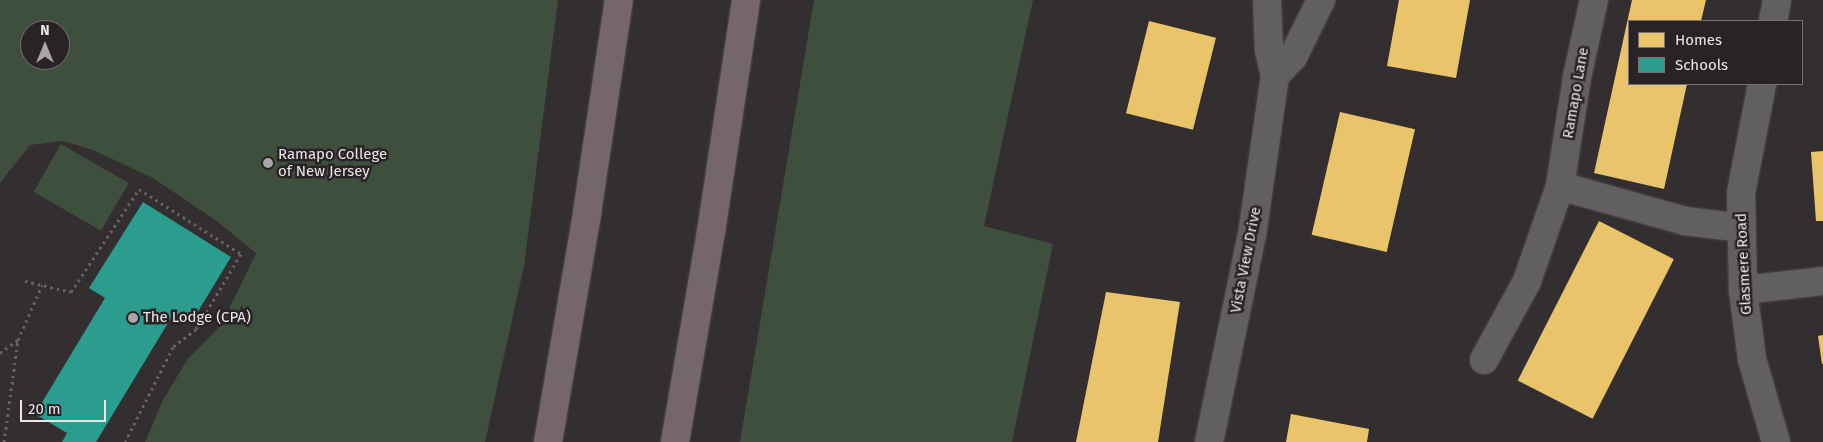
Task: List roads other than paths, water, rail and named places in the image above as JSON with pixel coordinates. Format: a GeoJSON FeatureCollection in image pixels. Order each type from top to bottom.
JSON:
{"type":"FeatureCollection","features":[{"type":"Feature","properties":{"kind":"highway"},"geometry":{"type":"LineString","coordinates":[[548,442],[587,213],[619,0]]}},
{"type":"Feature","properties":{"kind":"highway"},"geometry":{"type":"LineString","coordinates":[[676,442],[712,232],[746,0]]}},
{"type":"Feature","properties":{"kind":"street","name":"Vista View Drive"},"geometry":{"type":"LineString","coordinates":[[1209,442],[1252,235],[1275,76],[1269,50],[1267,0]]}},
{"type":"Feature","properties":{"kind":"street"},"geometry":{"type":"LineString","coordinates":[[1275,76],[1293,57],[1321,0]]}},
{"type":"Feature","properties":{"kind":"street","name":"Ramapo Lane"},"geometry":{"type":"LineString","coordinates":[[1484,360],[1526,281],[1560,186],[1577,77],[1594,0]]}},
{"type":"Feature","properties":{"kind":"street"},"geometry":{"type":"LineString","coordinates":[[1773,20],[1777,0]]}},
{"type":"Feature","properties":{"kind":"street","name":"Glasmere Road"},"geometry":{"type":"LineString","coordinates":[[1762,85],[1741,193],[1743,290],[1752,359],[1776,442]]}},
{"type":"Feature","properties":{"kind":"street"},"geometry":{"type":"LineString","coordinates":[[1560,186],[1685,221],[1742,228]]}},
{"type":"Feature","properties":{"kind":"street"},"geometry":{"type":"LineString","coordinates":[[1743,290],[1823,281]]}},
{"type":"Feature","properties":{"kind":"place","name":"Ramapo College of New Jersey"},"geometry":{"type":"Point","coordinates":[268,163]}},
{"type":"Feature","properties":{"kind":"place","name":"The Lodge (CPA)"},"geometry":{"type":"Point","coordinates":[133,318]}}]}
